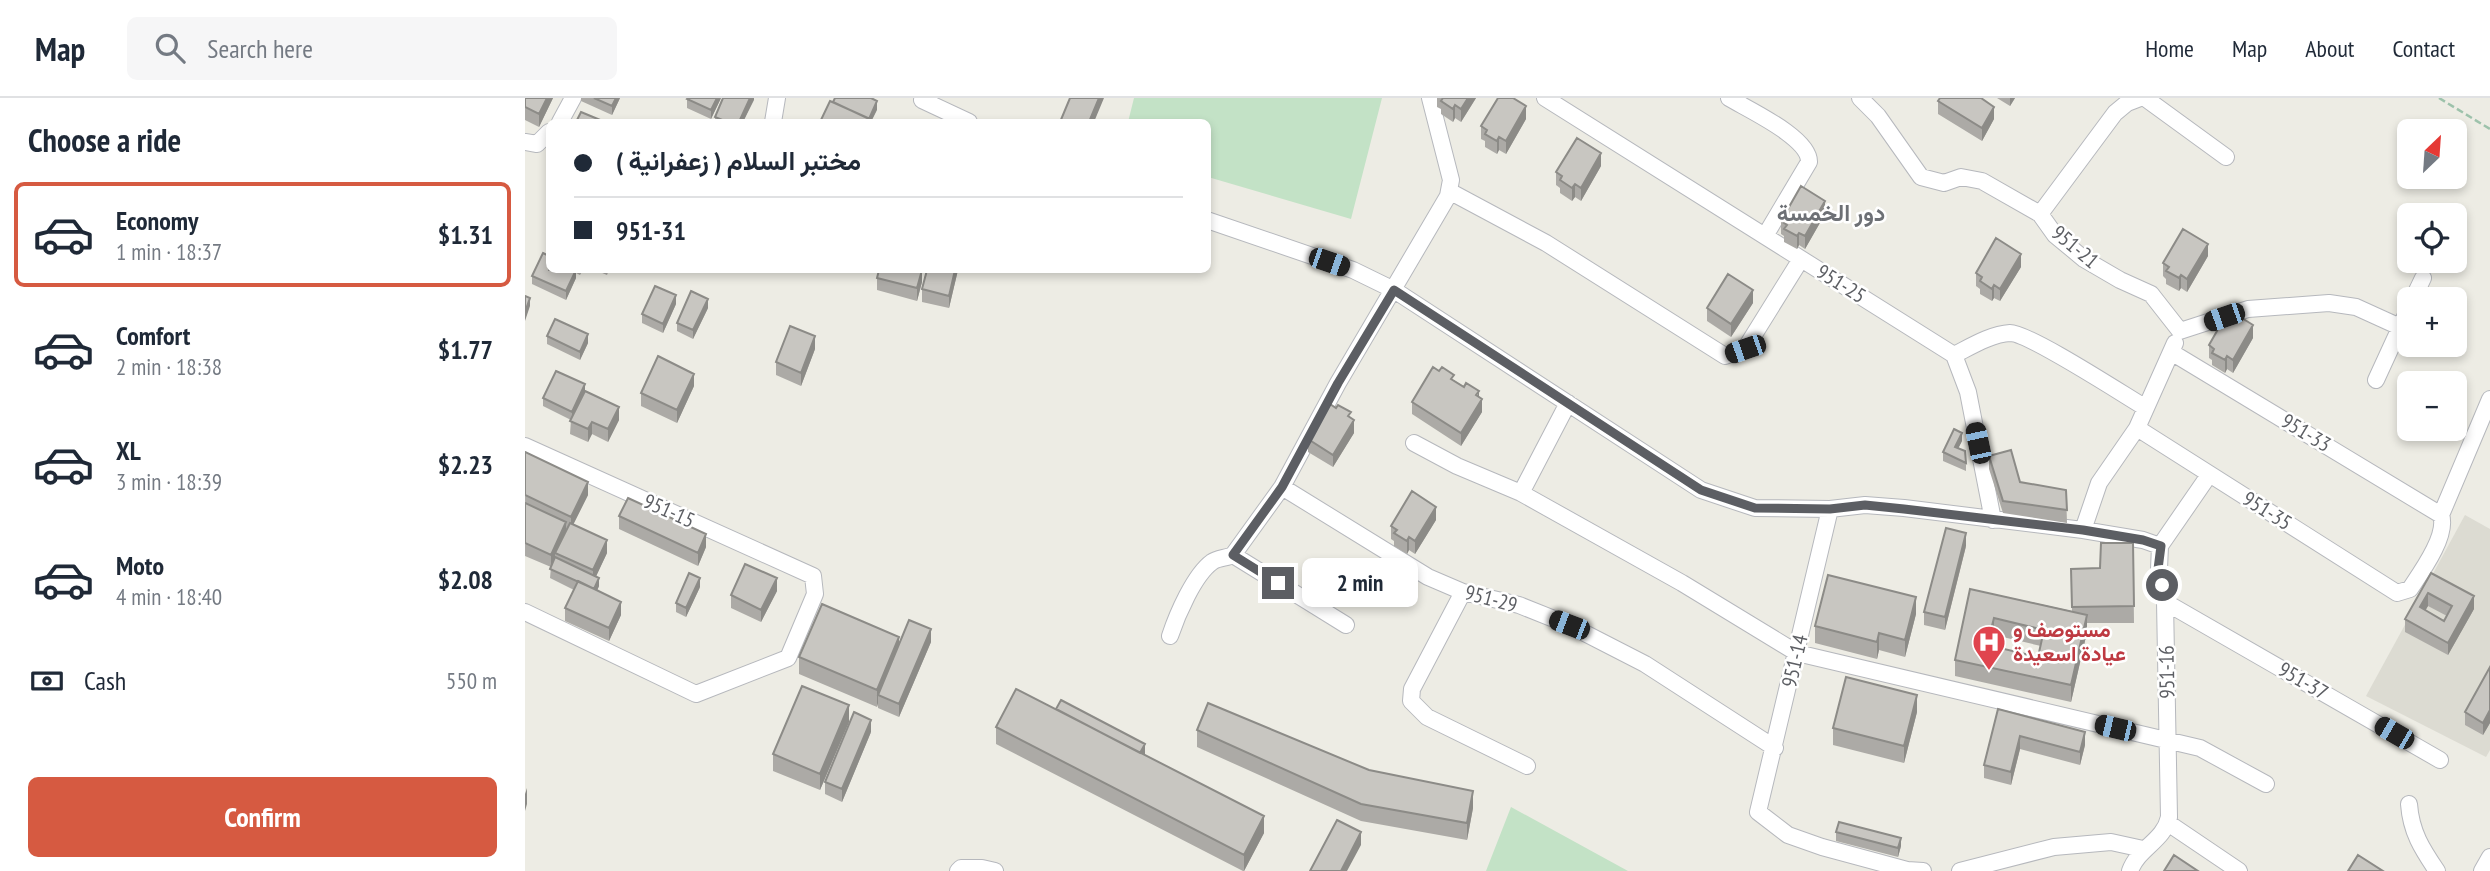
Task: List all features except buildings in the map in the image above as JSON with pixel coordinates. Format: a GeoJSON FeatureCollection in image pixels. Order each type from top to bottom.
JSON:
{"type":"FeatureCollection","features":[{"type":"Feature","properties":{"kind":"street"},"geometry":{"type":"LineString","coordinates":[[564,119],[573,98]]}},
{"type":"Feature","properties":{"kind":"street"},"geometry":{"type":"LineString","coordinates":[[774,119],[777,98]]}},
{"type":"Feature","properties":{"kind":"street"},"geometry":{"type":"LineString","coordinates":[[923,98],[922,100],[963,119]]}},
{"type":"Feature","properties":{"kind":"street"},"geometry":{"type":"LineString","coordinates":[[1170,636],[1180,610],[1198,577],[1213,560],[1233,555],[1282,487],[1338,383],[1449,191],[1451,180],[1430,98]]}},
{"type":"Feature","properties":{"kind":"street","name":"951-25"},"geometry":{"type":"LineString","coordinates":[[1545,98],[1954,355]]}},
{"type":"Feature","properties":{"kind":"street"},"geometry":{"type":"LineString","coordinates":[[1729,98],[1798,140],[1809,155],[1809,163],[1765,236]]}},
{"type":"Feature","properties":{"kind":"street","name":"951-21"},"geometry":{"type":"LineString","coordinates":[[1860,98],[1878,116],[1920,177],[1944,183],[1961,177],[1982,181],[2040,214],[2055,235],[2084,259],[2151,294],[2180,331]]}},
{"type":"Feature","properties":{"kind":"street"},"geometry":{"type":"LineString","coordinates":[[2040,214],[2115,113],[2127,103],[2143,98],[2226,157]]}},
{"type":"Feature","properties":{"kind":"street"},"geometry":{"type":"LineString","coordinates":[[525,142],[537,144],[546,135]]}},
{"type":"Feature","properties":{"kind":"street"},"geometry":{"type":"LineString","coordinates":[[1449,191],[1546,243],[1725,356],[1745,349],[1801,259]]}},
{"type":"Feature","properties":{"kind":"street"},"geometry":{"type":"LineString","coordinates":[[1211,220],[1353,270],[1394,290],[1701,490],[1755,508],[1830,509],[1865,505],[2083,530],[2143,540],[2161,546],[2164,537],[2209,475]]}},
{"type":"Feature","properties":{"kind":"street"},"geometry":{"type":"LineString","coordinates":[[2419,287],[2423,278]]}},
{"type":"Feature","properties":{"kind":"street"},"geometry":{"type":"LineString","coordinates":[[2083,530],[2099,483],[2137,428],[2180,331],[2248,309],[2329,303],[2356,307],[2397,326]]}},
{"type":"Feature","properties":{"kind":"street"},"geometry":{"type":"LineString","coordinates":[[1993,520],[1968,392],[1954,355],[2011,333],[2033,341],[2146,408]]}},
{"type":"Feature","properties":{"kind":"street"},"geometry":{"type":"LineString","coordinates":[[2375,380],[2397,333]]}},
{"type":"Feature","properties":{"kind":"street","name":"951-33"},"geometry":{"type":"LineString","coordinates":[[2171,352],[2441,515]]}},
{"type":"Feature","properties":{"kind":"street"},"geometry":{"type":"LineString","coordinates":[[2441,515],[2490,399]]}},
{"type":"Feature","properties":{"kind":"street"},"geometry":{"type":"LineString","coordinates":[[1521,493],[1568,403]]}},
{"type":"Feature","properties":{"kind":"street","name":"951-35"},"geometry":{"type":"LineString","coordinates":[[2137,428],[2396,593],[2410,589],[2417,578],[2441,535],[2444,523],[2441,515]]}},
{"type":"Feature","properties":{"kind":"street"},"geometry":{"type":"LineString","coordinates":[[1414,443],[1457,466],[1521,493],[1682,583],[1797,653],[2200,748],[2266,784]]}},
{"type":"Feature","properties":{"kind":"street","name":"951-15"},"geometry":{"type":"LineString","coordinates":[[525,446],[813,576],[815,594],[788,657],[696,694],[525,612]]}},
{"type":"Feature","properties":{"kind":"street","name":"951-29"},"geometry":{"type":"LineString","coordinates":[[1282,487],[1428,576],[1463,592],[1519,606],[1569,625],[1645,664],[1775,748]]}},
{"type":"Feature","properties":{"kind":"street","name":"951-14"},"geometry":{"type":"LineString","coordinates":[[1830,509],[1758,812],[1788,835],[1912,871]]}},
{"type":"Feature","properties":{"kind":"street","name":"951-16"},"geometry":{"type":"LineString","coordinates":[[2161,546],[2158,569],[2165,602],[2168,823]]}},
{"type":"Feature","properties":{"kind":"street"},"geometry":{"type":"LineString","coordinates":[[1233,555],[1346,625]]}},
{"type":"Feature","properties":{"kind":"street"},"geometry":{"type":"LineString","coordinates":[[1463,592],[1412,689],[1411,701],[1427,717],[1527,766]]}},
{"type":"Feature","properties":{"kind":"street","name":"951-37"},"geometry":{"type":"LineString","coordinates":[[2165,602],[2440,760]]}},
{"type":"Feature","properties":{"kind":"street"},"geometry":{"type":"LineString","coordinates":[[2409,804],[2410,823],[2417,840],[2437,871]]}},
{"type":"Feature","properties":{"kind":"street"},"geometry":{"type":"LineString","coordinates":[[2130,871],[2143,849],[2161,835],[2168,823],[2239,871]]}},
{"type":"Feature","properties":{"kind":"street"},"geometry":{"type":"LineString","coordinates":[[1961,871],[2054,847],[2111,842],[2143,849]]}},
{"type":"Feature","properties":{"kind":"street"},"geometry":{"type":"LineString","coordinates":[[958,871],[961,868],[995,871]]}},
{"type":"Feature","properties":{"kind":"path"},"geometry":{"type":"LineString","coordinates":[[2439,98],[2490,129]]}},
{"type":"Feature","properties":{"kind":"shaded area"},"geometry":{"type":"Polygon","coordinates":[[[2465,515],[2490,529],[2490,750],[2486,757],[2366,696],[2465,515]]]}},
{"type":"Feature","properties":{"kind":"green space"},"geometry":{"type":"Polygon","coordinates":[[[1134,98],[1382,98],[1351,219],[1211,178],[1211,119],[1129,119],[1134,98]]]}},
{"type":"Feature","properties":{"kind":"green space"},"geometry":{"type":"Polygon","coordinates":[[[1511,807],[1628,871],[1486,871],[1511,807]]]}},
{"type":"Feature","properties":{"kind":"place","name":"مستوصف و عيادة اسعيدة"},"geometry":{"type":"Point","coordinates":[1989,672]}},
{"type":"Feature","properties":{"kind":"district","name":"دور الخمسة"},"geometry":{"type":"Point","coordinates":[1831,213]}},
{"type":"Feature","properties":{"kind":"route"},"geometry":{"type":"LineString","coordinates":[[1278,583],[1233,555],[1282,487],[1338,383],[1394,290],[1701,490],[1755,508],[1830,509],[1865,505],[2083,530],[2143,540],[2161,546],[2158,569],[2162,585]]}}]}
